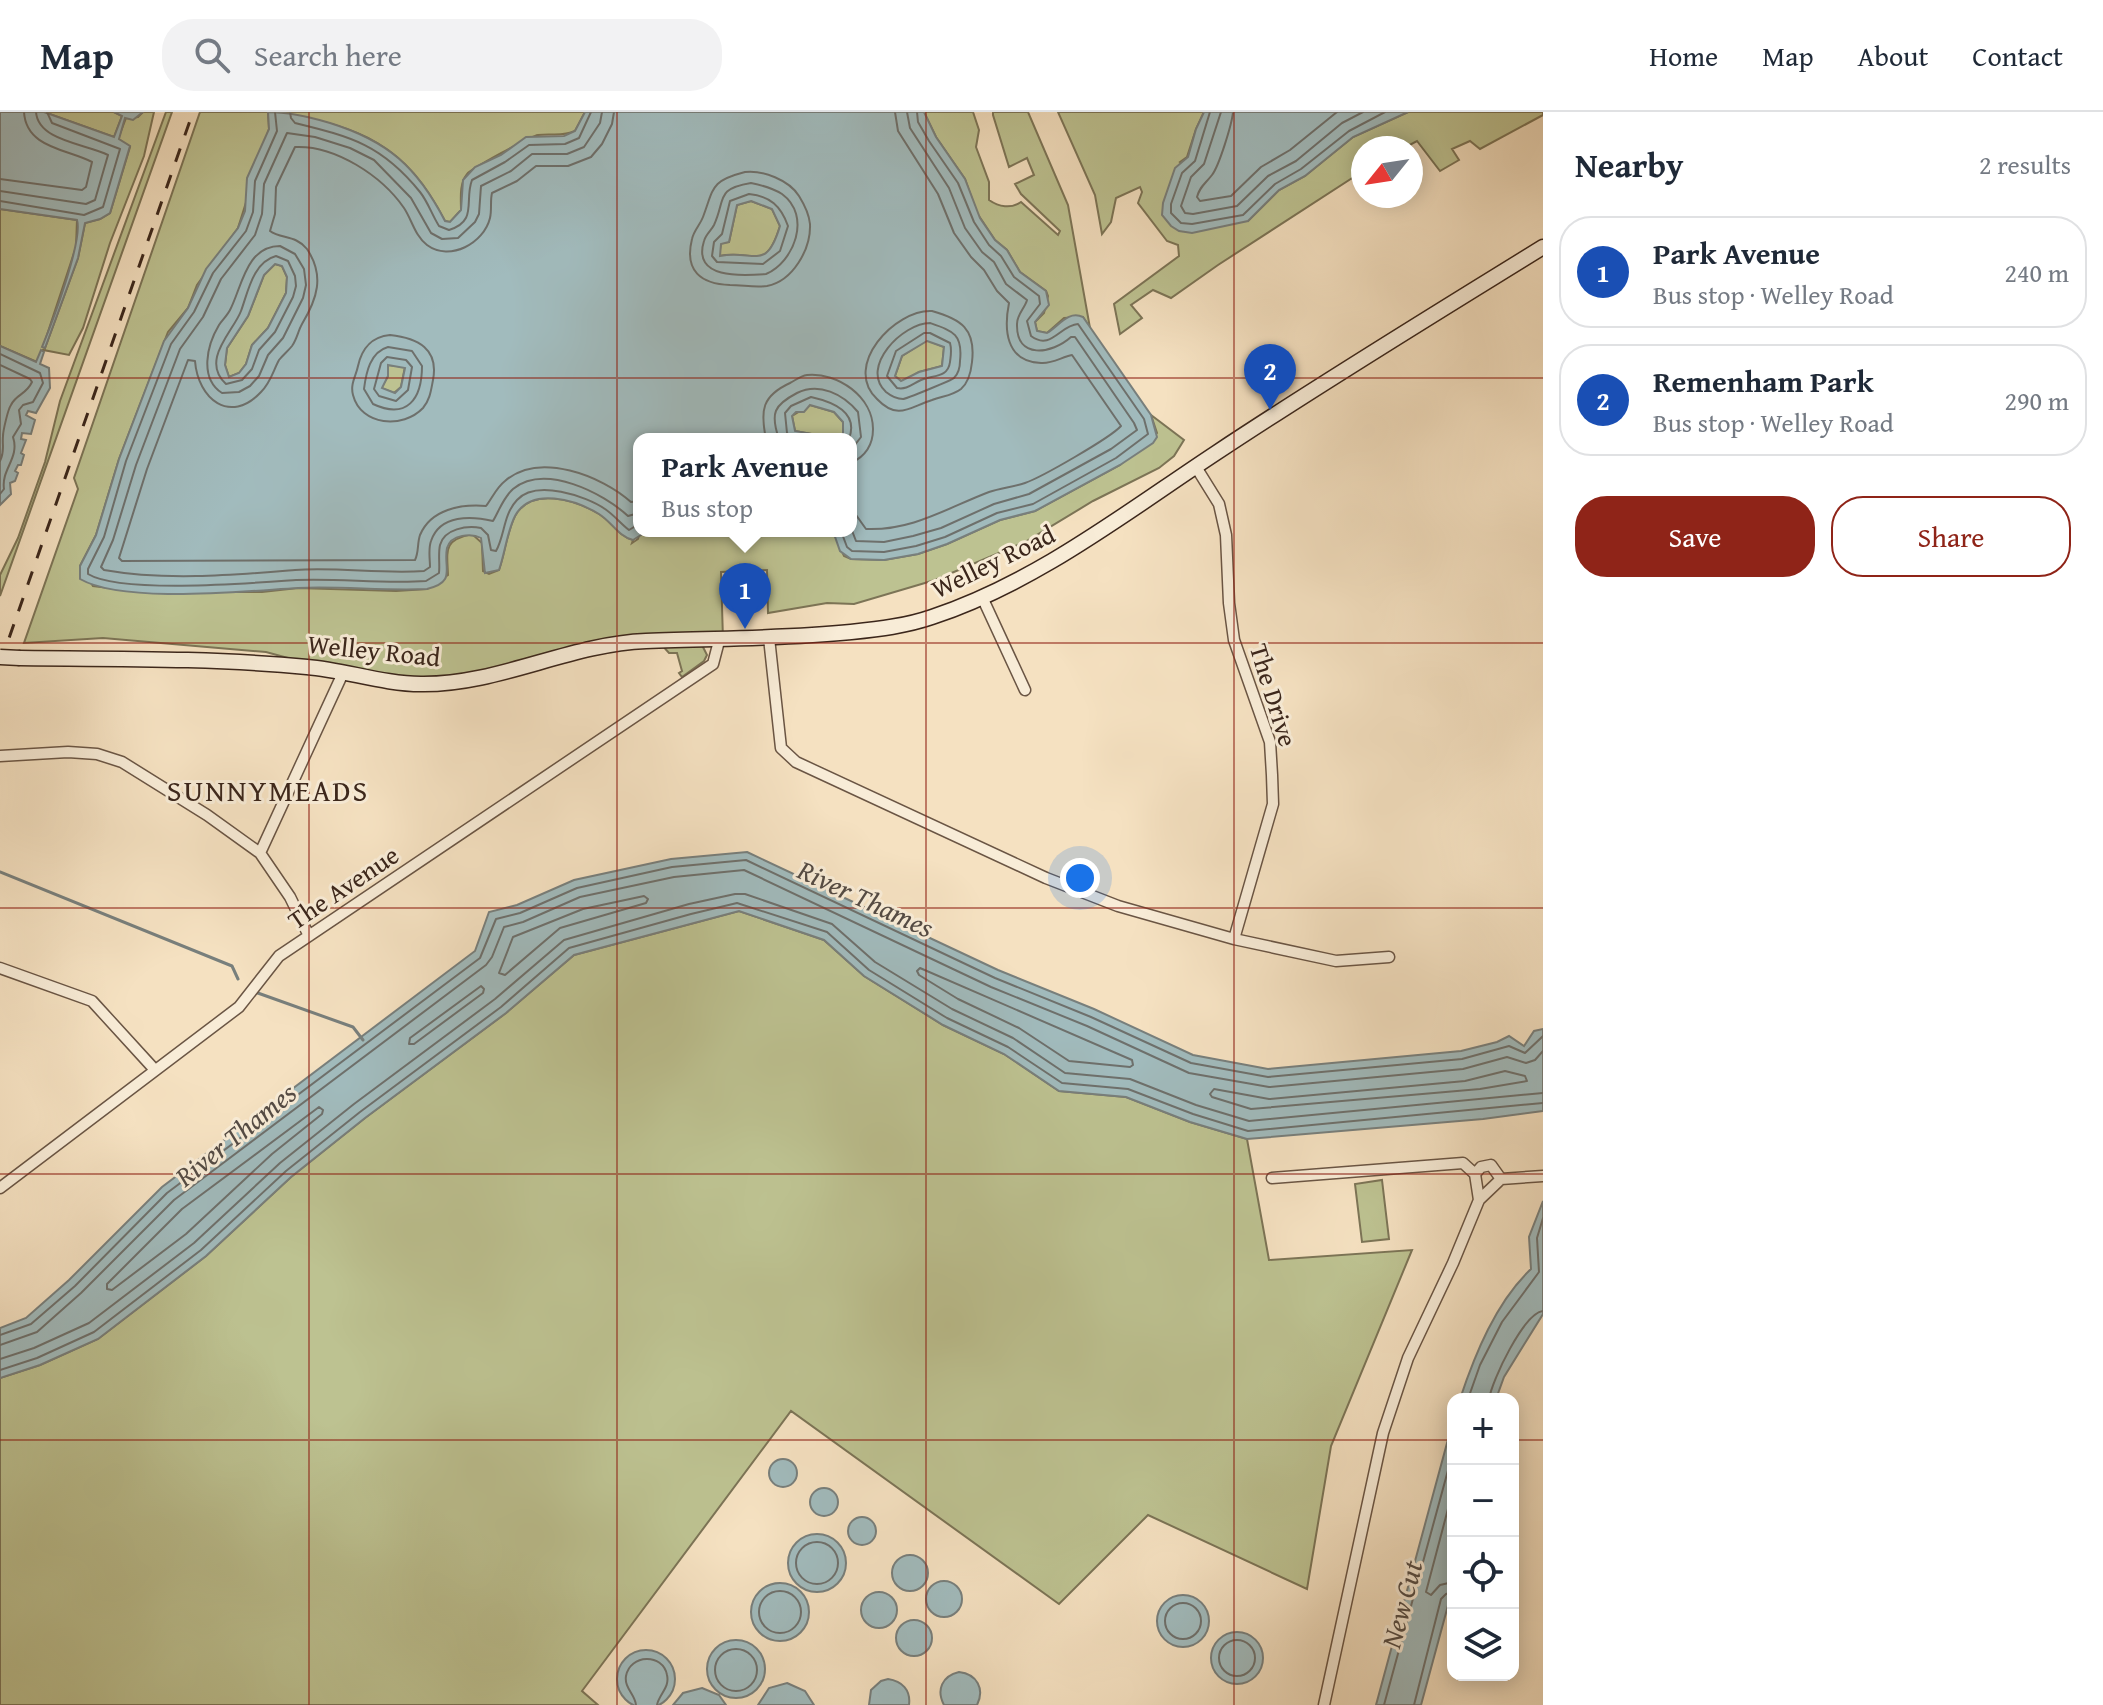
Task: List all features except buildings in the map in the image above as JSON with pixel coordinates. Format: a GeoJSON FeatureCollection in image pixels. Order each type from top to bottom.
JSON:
{"type":"FeatureCollection","features":[{"type":"Feature","properties":{"kind":"main road","name":"Welley Road"},"geometry":{"type":"LineString","coordinates":[[0,657],[215,660],[311,667],[418,684],[460,682],[580,651],[642,641],[769,638],[891,627],[930,618],[1006,587],[1062,555],[1320,384],[1543,247]]}},
{"type":"Feature","properties":{"kind":"street","name":"The Drive"},"geometry":{"type":"LineString","coordinates":[[1196,467],[1219,504],[1226,535],[1234,640],[1270,742],[1272,764],[1273,804],[1234,939]]}},
{"type":"Feature","properties":{"kind":"street"},"geometry":{"type":"LineString","coordinates":[[982,597],[1025,690]]}},
{"type":"Feature","properties":{"kind":"street"},"geometry":{"type":"LineString","coordinates":[[769,638],[781,748],[796,762],[1046,878],[1118,906],[1234,939],[1336,961],[1389,957]]}},
{"type":"Feature","properties":{"kind":"street","name":"The Avenue"},"geometry":{"type":"LineString","coordinates":[[0,1188],[239,1007],[279,956],[713,664],[719,641]]}},
{"type":"Feature","properties":{"kind":"street"},"geometry":{"type":"LineString","coordinates":[[260,853],[343,673]]}},
{"type":"Feature","properties":{"kind":"street"},"geometry":{"type":"LineString","coordinates":[[0,756],[68,752],[97,754],[122,762],[207,815],[260,853],[290,897],[309,936]]}},
{"type":"Feature","properties":{"kind":"street"},"geometry":{"type":"LineString","coordinates":[[0,968],[92,1001],[155,1070]]}},
{"type":"Feature","properties":{"kind":"street"},"geometry":{"type":"LineString","coordinates":[[1272,1178],[1463,1163],[1475,1174],[1479,1200]]}},
{"type":"Feature","properties":{"kind":"street"},"geometry":{"type":"LineString","coordinates":[[1475,1174],[1481,1167],[1491,1165],[1501,1179]]}},
{"type":"Feature","properties":{"kind":"street"},"geometry":{"type":"LineString","coordinates":[[1324,1705],[1383,1433],[1408,1358],[1479,1200],[1501,1179],[1543,1176]]}},
{"type":"Feature","properties":{"kind":"green space"},"geometry":{"type":"Polygon","coordinates":[[[44,112],[114,112],[122,116],[114,137],[44,112]]]}},
{"type":"Feature","properties":{"kind":"green space"},"geometry":{"type":"Polygon","coordinates":[[[143,112],[154,112],[144,156],[110,243],[83,328],[69,355],[43,350],[37,362],[0,346],[0,209],[77,220],[76,247],[45,348],[78,258],[85,223],[110,213],[130,147],[118,139],[126,118],[138,117],[143,112]]]}},
{"type":"Feature","properties":{"kind":"green space"},"geometry":{"type":"Polygon","coordinates":[[[166,112],[172,112],[0,596],[0,575],[18,538],[45,462],[60,401],[166,112]]]}},
{"type":"Feature","properties":{"kind":"green space"},"geometry":{"type":"Polygon","coordinates":[[[200,112],[268,112],[269,129],[238,228],[197,285],[188,308],[168,332],[119,459],[96,535],[80,566],[93,586],[142,592],[427,589],[448,575],[449,547],[463,536],[472,534],[482,543],[483,571],[489,574],[499,570],[515,516],[522,507],[543,498],[567,501],[589,509],[604,517],[633,540],[632,543],[638,537],[836,537],[844,556],[884,560],[918,554],[1000,520],[1035,511],[1120,465],[1157,433],[1151,415],[1184,440],[1174,456],[1159,468],[1093,501],[1025,542],[935,580],[854,604],[827,603],[768,613],[767,570],[721,572],[723,640],[642,641],[460,682],[343,673],[266,652],[103,638],[24,643],[78,489],[74,478],[200,112]]]}},
{"type":"Feature","properties":{"kind":"green space"},"geometry":{"type":"Polygon","coordinates":[[[279,112],[585,112],[575,131],[538,135],[467,174],[462,187],[461,210],[450,222],[445,221],[414,173],[378,143],[334,125],[279,112]]]}},
{"type":"Feature","properties":{"kind":"green space"},"geometry":{"type":"Polygon","coordinates":[[[924,112],[973,112],[979,130],[976,147],[989,182],[989,200],[1005,206],[1021,202],[1058,235],[1060,231],[1021,194],[1015,184],[1034,175],[1027,158],[1009,167],[993,115],[993,112],[1028,112],[1068,205],[1090,328],[1083,317],[1064,318],[1047,333],[1037,331],[1035,322],[1044,313],[1048,296],[1046,291],[1020,272],[1007,250],[995,240],[977,213],[965,179],[936,137],[924,112]]]}},
{"type":"Feature","properties":{"kind":"green space"},"geometry":{"type":"Polygon","coordinates":[[[1058,112],[1204,112],[1187,157],[1180,162],[1248,221],[1279,190],[1305,176],[1351,139],[1351,179],[1171,298],[1153,290],[1131,305],[1142,318],[1120,334],[1114,304],[1179,256],[1178,245],[1167,241],[1138,203],[1142,192],[1140,187],[1116,198],[1111,222],[1102,234],[1095,195],[1058,112]]]}},
{"type":"Feature","properties":{"kind":"green space"},"geometry":{"type":"Polygon","coordinates":[[[1408,112],[1543,112],[1543,115],[1480,149],[1470,141],[1452,149],[1459,160],[1440,171],[1423,149],[1423,136],[1355,136],[1408,112]]]}},
{"type":"Feature","properties":{"kind":"green space"},"geometry":{"type":"Polygon","coordinates":[[[751,201],[772,209],[780,226],[775,241],[764,255],[719,256],[721,243],[729,242],[737,205],[751,201]]]}},
{"type":"Feature","properties":{"kind":"green space"},"geometry":{"type":"Polygon","coordinates":[[[275,264],[282,266],[287,277],[286,293],[268,328],[252,345],[246,364],[239,373],[229,377],[225,365],[227,348],[248,316],[264,275],[275,264]]]}},
{"type":"Feature","properties":{"kind":"green space"},"geometry":{"type":"Polygon","coordinates":[[[927,340],[944,347],[942,366],[919,372],[902,382],[895,376],[902,356],[927,340]]]}},
{"type":"Feature","properties":{"kind":"green space"},"geometry":{"type":"Polygon","coordinates":[[[388,365],[405,367],[401,387],[394,393],[381,388],[388,376],[388,365]]]}},
{"type":"Feature","properties":{"kind":"green space"},"geometry":{"type":"Polygon","coordinates":[[[810,405],[834,412],[843,422],[843,433],[795,431],[792,416],[810,405]]]}},
{"type":"Feature","properties":{"kind":"green space"},"geometry":{"type":"Polygon","coordinates":[[[661,644],[702,645],[707,655],[704,661],[682,677],[677,653],[669,653],[661,644]]]}},
{"type":"Feature","properties":{"kind":"green space"},"geometry":{"type":"Polygon","coordinates":[[[739,911],[824,940],[864,976],[943,1025],[1004,1054],[1059,1091],[1126,1097],[1190,1122],[1247,1139],[1269,1260],[1412,1250],[1331,1446],[1307,1589],[1148,1515],[1059,1604],[791,1411],[582,1691],[598,1705],[0,1705],[0,1378],[40,1365],[98,1339],[206,1256],[291,1177],[506,1013],[574,955],[739,911]]]}},
{"type":"Feature","properties":{"kind":"green space"},"geometry":{"type":"Polygon","coordinates":[[[1382,1180],[1389,1239],[1362,1242],[1355,1184],[1382,1180]]]}},
{"type":"Feature","properties":{"kind":"water"},"geometry":{"type":"Polygon","coordinates":[[[0,112],[44,112],[114,137],[122,116],[114,112],[143,112],[133,120],[125,118],[119,139],[130,146],[110,213],[85,223],[78,258],[45,348],[42,347],[71,263],[78,231],[77,220],[0,209],[0,112]]]}},
{"type":"Feature","properties":{"kind":"water"},"geometry":{"type":"Polygon","coordinates":[[[268,112],[307,117],[368,138],[399,158],[412,171],[445,221],[450,222],[461,210],[463,180],[475,167],[501,155],[526,137],[564,136],[575,131],[585,112],[924,112],[936,137],[965,179],[980,218],[995,240],[1007,250],[1020,272],[1046,291],[1049,305],[1035,322],[1037,331],[1047,333],[1068,317],[1083,317],[1151,415],[1157,437],[1120,465],[1035,511],[1000,520],[918,554],[884,560],[851,559],[840,551],[835,537],[857,537],[857,433],[843,433],[843,422],[834,412],[810,405],[804,412],[796,412],[792,416],[795,431],[806,433],[633,433],[633,537],[638,537],[633,540],[589,509],[567,501],[543,498],[522,507],[515,516],[499,570],[485,573],[481,538],[462,536],[449,543],[445,578],[427,589],[314,588],[154,594],[100,587],[80,579],[80,566],[96,535],[119,459],[164,341],[188,308],[206,269],[238,228],[245,211],[247,178],[269,129],[268,112]],[[751,201],[737,205],[729,242],[721,244],[720,256],[758,256],[770,250],[780,226],[772,209],[751,201]],[[275,264],[264,275],[248,316],[227,348],[225,365],[229,377],[239,373],[246,364],[252,345],[268,328],[286,293],[287,277],[282,266],[275,264]],[[927,341],[902,356],[895,376],[901,381],[942,366],[944,347],[927,341]],[[388,365],[388,376],[382,388],[395,393],[401,387],[405,368],[388,365]]]}},
{"type":"Feature","properties":{"kind":"water"},"geometry":{"type":"Polygon","coordinates":[[[1204,112],[1408,112],[1351,136],[1305,176],[1279,190],[1248,221],[1192,233],[1179,231],[1162,215],[1175,168],[1188,157],[1204,112]]]}},
{"type":"Feature","properties":{"kind":"water"},"geometry":{"type":"Polygon","coordinates":[[[0,346],[36,362],[41,350],[44,352],[40,364],[49,368],[50,388],[36,413],[28,411],[26,415],[35,420],[31,434],[22,433],[21,439],[26,440],[21,465],[15,471],[18,473],[15,481],[10,483],[11,494],[0,505],[0,346]]]}},
{"type":"Feature","properties":{"kind":"water","name":"River Thames"},"geometry":{"type":"Polygon","coordinates":[[[747,852],[998,970],[1094,1009],[1193,1055],[1268,1069],[1461,1051],[1509,1036],[1524,1046],[1534,1031],[1543,1029],[1543,1111],[1247,1139],[1190,1122],[1126,1097],[1059,1091],[1004,1054],[943,1025],[864,976],[824,940],[739,911],[574,955],[506,1013],[291,1177],[206,1256],[98,1339],[40,1365],[0,1378],[0,1328],[26,1318],[69,1280],[162,1187],[475,951],[489,912],[517,905],[574,880],[671,859],[747,852]]]}},
{"type":"Feature","properties":{"kind":"water"},"geometry":{"type":"Polygon","coordinates":[[[1543,1201],[1543,1314],[1504,1377],[1498,1393],[1462,1393],[1472,1364],[1497,1313],[1531,1269],[1529,1237],[1543,1201]]]}},
{"type":"Feature","properties":{"kind":"water"},"geometry":{"type":"Polygon","coordinates":[[[1447,1443],[1447,1609],[1421,1705],[1376,1705],[1447,1443]]]}},
{"type":"Feature","properties":{"kind":"water"},"geometry":{"type":"Polygon","coordinates":[[[783,1459],[793,1463],[797,1473],[793,1483],[783,1487],[773,1483],[769,1473],[773,1463],[783,1459]]]}},
{"type":"Feature","properties":{"kind":"water"},"geometry":{"type":"Polygon","coordinates":[[[824,1488],[834,1492],[838,1502],[834,1512],[824,1516],[814,1512],[810,1502],[814,1492],[824,1488]]]}},
{"type":"Feature","properties":{"kind":"water"},"geometry":{"type":"Polygon","coordinates":[[[862,1517],[872,1521],[876,1531],[872,1541],[862,1545],[852,1541],[848,1531],[852,1521],[862,1517]]]}},
{"type":"Feature","properties":{"kind":"water"},"geometry":{"type":"Polygon","coordinates":[[[817,1534],[838,1542],[846,1563],[838,1584],[817,1592],[796,1584],[788,1563],[796,1542],[817,1534]]]}},
{"type":"Feature","properties":{"kind":"water"},"geometry":{"type":"Polygon","coordinates":[[[910,1555],[923,1560],[928,1573],[923,1586],[910,1591],[897,1586],[892,1573],[897,1560],[910,1555]]]}},
{"type":"Feature","properties":{"kind":"water"},"geometry":{"type":"Polygon","coordinates":[[[944,1581],[957,1586],[962,1599],[957,1612],[944,1617],[931,1612],[926,1599],[931,1586],[944,1581]]]}},
{"type":"Feature","properties":{"kind":"water"},"geometry":{"type":"Polygon","coordinates":[[[780,1583],[801,1591],[809,1612],[801,1633],[780,1641],[759,1633],[751,1612],[759,1591],[780,1583]]]}},
{"type":"Feature","properties":{"kind":"water"},"geometry":{"type":"Polygon","coordinates":[[[879,1592],[892,1597],[897,1610],[892,1623],[879,1628],[866,1623],[861,1610],[866,1597],[879,1592]]]}},
{"type":"Feature","properties":{"kind":"water"},"geometry":{"type":"Polygon","coordinates":[[[1183,1595],[1202,1602],[1209,1621],[1202,1640],[1183,1647],[1164,1640],[1157,1621],[1164,1602],[1183,1595]]]}},
{"type":"Feature","properties":{"kind":"water"},"geometry":{"type":"Polygon","coordinates":[[[914,1620],[927,1625],[932,1638],[927,1651],[914,1656],[901,1651],[896,1638],[901,1625],[914,1620]]]}},
{"type":"Feature","properties":{"kind":"water"},"geometry":{"type":"Polygon","coordinates":[[[1237,1632],[1256,1639],[1263,1658],[1256,1677],[1237,1684],[1218,1677],[1211,1658],[1218,1639],[1237,1632]]]}},
{"type":"Feature","properties":{"kind":"water"},"geometry":{"type":"Polygon","coordinates":[[[736,1640],[757,1648],[765,1669],[757,1690],[736,1698],[715,1690],[707,1669],[715,1648],[736,1640]]]}},
{"type":"Feature","properties":{"kind":"water"},"geometry":{"type":"Polygon","coordinates":[[[635,1652],[657,1652],[673,1668],[673,1690],[657,1706],[635,1706],[619,1690],[619,1668],[635,1652]]]}},
{"type":"Feature","properties":{"kind":"water"},"geometry":{"type":"Polygon","coordinates":[[[959,1672],[971,1676],[978,1683],[980,1693],[977,1705],[944,1705],[942,1684],[959,1672]]]}},
{"type":"Feature","properties":{"kind":"water"},"geometry":{"type":"Polygon","coordinates":[[[888,1679],[904,1687],[909,1695],[909,1705],[869,1705],[871,1690],[888,1679]]]}},
{"type":"Feature","properties":{"kind":"water"},"geometry":{"type":"Polygon","coordinates":[[[787,1683],[805,1691],[814,1705],[758,1705],[769,1688],[787,1683]]]}},
{"type":"Feature","properties":{"kind":"water"},"geometry":{"type":"Polygon","coordinates":[[[702,1688],[719,1695],[726,1705],[673,1705],[683,1693],[702,1688]]]}},
{"type":"Feature","properties":{"kind":"waterway"},"geometry":{"type":"LineString","coordinates":[[0,872],[232,966],[238,979]]}},
{"type":"Feature","properties":{"kind":"waterway"},"geometry":{"type":"LineString","coordinates":[[255,992],[353,1027],[363,1040]]}},
{"type":"Feature","properties":{"kind":"railway"},"geometry":{"type":"LineString","coordinates":[[0,664],[193,112]]}},
{"type":"Feature","properties":{"kind":"place","name":"Remenham Park"},"geometry":{"type":"Point","coordinates":[1270,410]}},
{"type":"Feature","properties":{"kind":"place","name":"Park Avenue"},"geometry":{"type":"Point","coordinates":[745,629]}},
{"type":"Feature","properties":{"kind":"district","name":"SUNNYMEADS"},"geometry":{"type":"Point","coordinates":[268,790]}},
{"type":"Feature","properties":{"kind":"water label","name":"New Cut"},"geometry":{"type":"Point","coordinates":[1401,1604]}}]}
